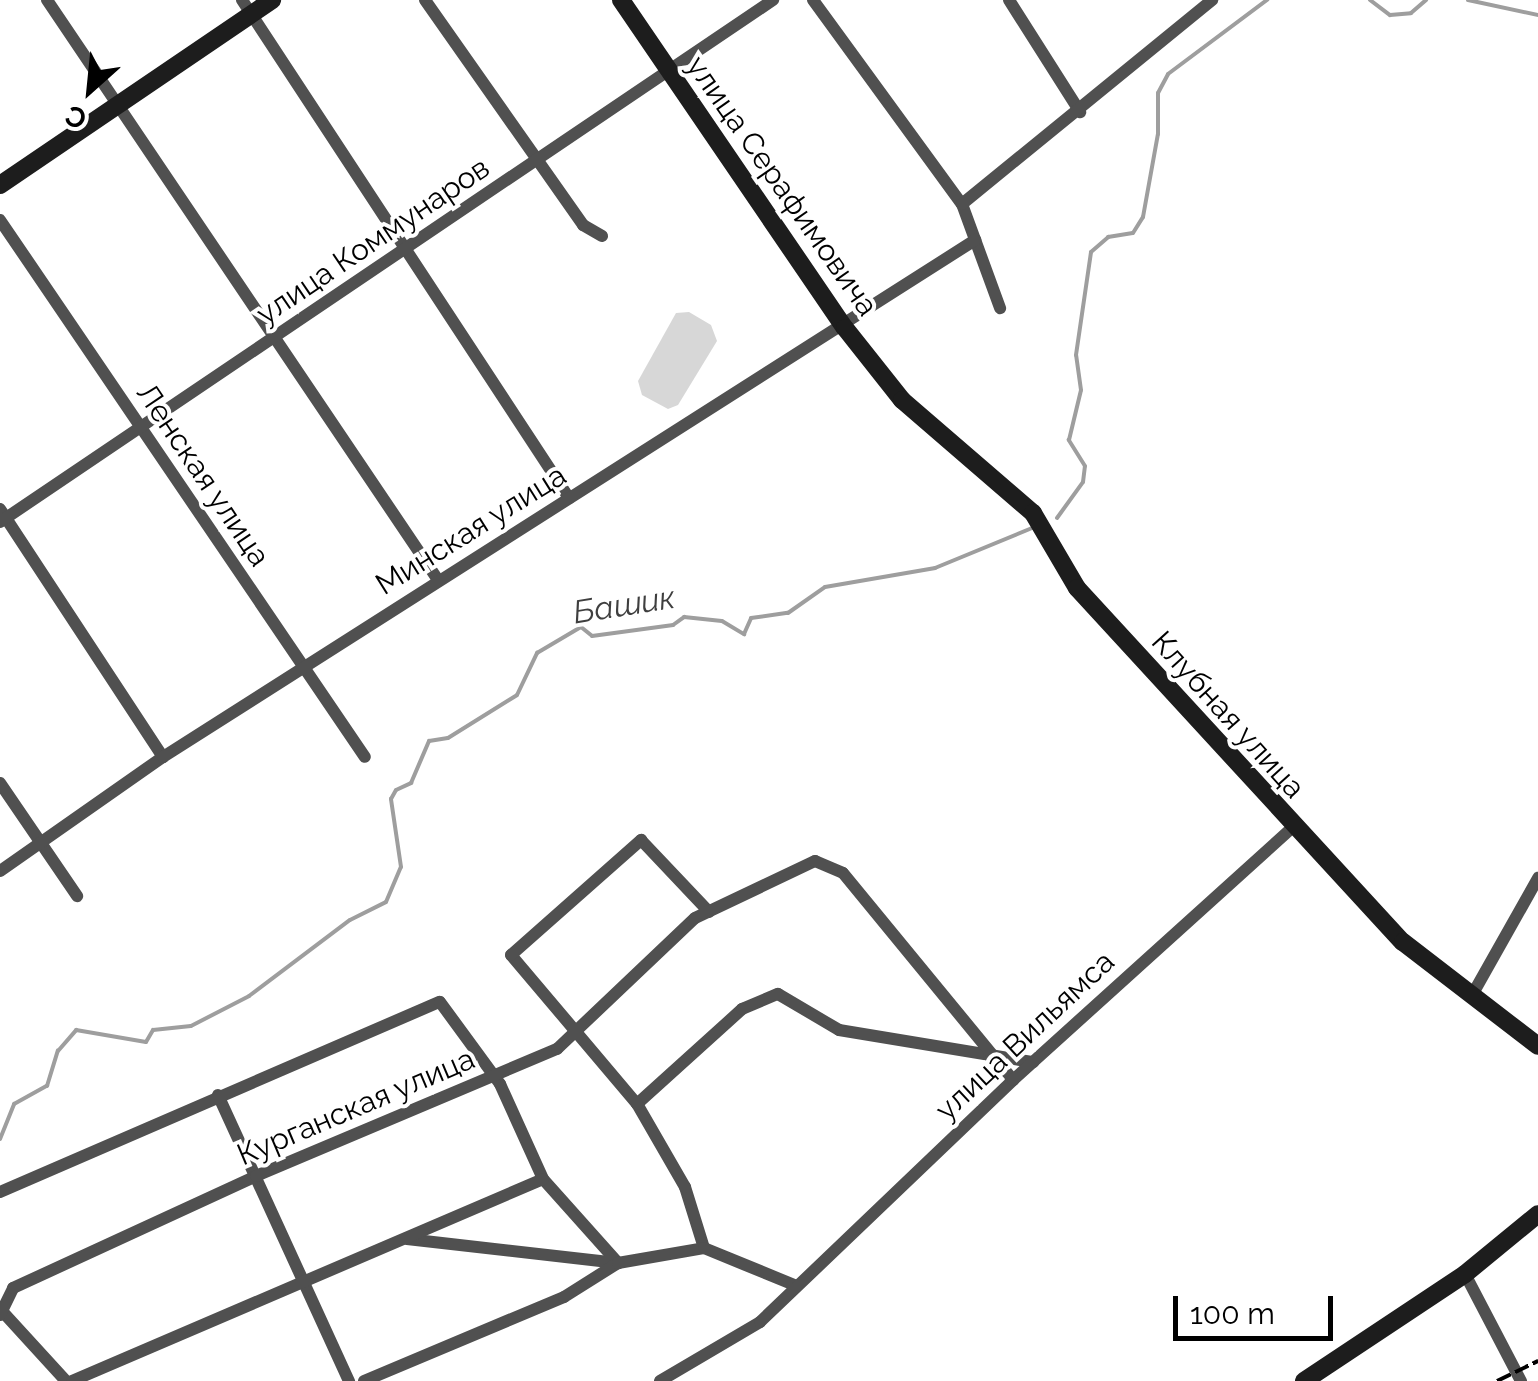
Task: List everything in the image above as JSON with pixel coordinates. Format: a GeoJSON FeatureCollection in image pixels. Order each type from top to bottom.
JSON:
{"type":"FeatureCollection","features":[{"type":"Feature","properties":{"kind":"street"},"geometry":{"type":"LineString","coordinates":[[47,0],[438,580]]}},
{"type":"Feature","properties":{"kind":"street"},"geometry":{"type":"LineString","coordinates":[[0,185],[119,106],[247,7],[272,0]]}},
{"type":"Feature","properties":{"kind":"street"},"geometry":{"type":"LineString","coordinates":[[425,0],[583,225],[602,236]]}},
{"type":"Feature","properties":{"kind":"street","name":"улица Серафимовича"},"geometry":{"type":"LineString","coordinates":[[621,0],[844,328],[902,400]]}},
{"type":"Feature","properties":{"kind":"street","name":"улица Коммунаров"},"geometry":{"type":"LineString","coordinates":[[2,516],[142,428],[773,0]]}},
{"type":"Feature","properties":{"kind":"street"},"geometry":{"type":"LineString","coordinates":[[813,0],[962,204],[1000,308]]}},
{"type":"Feature","properties":{"kind":"street"},"geometry":{"type":"LineString","coordinates":[[1009,0],[1080,112]]}},
{"type":"Feature","properties":{"kind":"street"},"geometry":{"type":"LineString","coordinates":[[962,204],[1080,112],[1206,2]]}},
{"type":"Feature","properties":{"kind":"street"},"geometry":{"type":"LineString","coordinates":[[247,7],[569,498]]}},
{"type":"Feature","properties":{"kind":"street","name":"Ленская улица"},"geometry":{"type":"LineString","coordinates":[[0,220],[365,758]]}},
{"type":"Feature","properties":{"kind":"street","name":"Минская улица"},"geometry":{"type":"LineString","coordinates":[[0,870],[163,757],[438,580],[844,328],[975,240]]}},
{"type":"Feature","properties":{"kind":"street","name":"Клубная улица"},"geometry":{"type":"LineString","coordinates":[[902,400],[1032,513],[1077,588],[1292,828],[1421,960],[1538,1046]]}},
{"type":"Feature","properties":{"kind":"street"},"geometry":{"type":"LineString","coordinates":[[2,516],[163,757]]}},
{"type":"Feature","properties":{"kind":"street"},"geometry":{"type":"LineString","coordinates":[[0,782],[77,896]]}},
{"type":"Feature","properties":{"kind":"street","name":"улица Вильямса"},"geometry":{"type":"LineString","coordinates":[[667,1379],[760,1322],[794,1285],[1032,1062],[1292,828]]}},
{"type":"Feature","properties":{"kind":"street"},"geometry":{"type":"LineString","coordinates":[[704,1248],[684,1187],[636,1104],[577,1029],[511,961],[514,949],[641,840],[710,912]]}},
{"type":"Feature","properties":{"kind":"street","name":"Курганская улица"},"geometry":{"type":"LineString","coordinates":[[2,1303],[256,1176],[557,1049],[710,912],[798,867],[832,864],[990,1053]]}},
{"type":"Feature","properties":{"kind":"street"},"geometry":{"type":"LineString","coordinates":[[1471,997],[1538,878]]}},
{"type":"Feature","properties":{"kind":"street"},"geometry":{"type":"LineString","coordinates":[[636,1104],[742,1009],[765,996],[792,997],[838,1030],[1032,1062]]}},
{"type":"Feature","properties":{"kind":"street"},"geometry":{"type":"LineString","coordinates":[[0,1192],[432,1002],[447,1006],[492,1076],[542,1179],[618,1263]]}},
{"type":"Feature","properties":{"kind":"street"},"geometry":{"type":"LineString","coordinates":[[990,1053],[1013,1080]]}},
{"type":"Feature","properties":{"kind":"street"},"geometry":{"type":"LineString","coordinates":[[218,1095],[349,1381]]}},
{"type":"Feature","properties":{"kind":"street"},"geometry":{"type":"LineString","coordinates":[[2,1303],[69,1381],[542,1179]]}},
{"type":"Feature","properties":{"kind":"street"},"geometry":{"type":"LineString","coordinates":[[1304,1381],[1465,1274],[1538,1214]]}},
{"type":"Feature","properties":{"kind":"street"},"geometry":{"type":"LineString","coordinates":[[406,1238],[618,1263],[704,1248],[794,1285]]}},
{"type":"Feature","properties":{"kind":"street"},"geometry":{"type":"LineString","coordinates":[[364,1381],[564,1298],[618,1263]]}},
{"type":"Feature","properties":{"kind":"street"},"geometry":{"type":"LineString","coordinates":[[1465,1274],[1521,1381]]}},
{"type":"Feature","properties":{"kind":"shaded area"},"geometry":{"type":"Polygon","coordinates":[[[689,312],[711,325],[717,341],[678,405],[668,409],[642,395],[638,381],[676,313],[689,312]]]}},
{"type":"Feature","properties":{"kind":"waterway","name":"Башик"},"geometry":{"type":"LineString","coordinates":[[1057,518],[1083,482],[1085,466],[1069,440],[1081,390],[1076,355],[1091,252],[1108,237],[1133,233],[1143,217],[1158,134],[1158,93],[1168,74],[1267,0]]}},
{"type":"Feature","properties":{"kind":"waterway","name":"Башик"},"geometry":{"type":"LineString","coordinates":[[1370,0],[1390,15],[1411,13],[1426,0]]}},
{"type":"Feature","properties":{"kind":"waterway","name":"Башик"},"geometry":{"type":"LineString","coordinates":[[1468,0],[1538,15]]}},
{"type":"Feature","properties":{"kind":"waterway","name":"Башик"},"geometry":{"type":"LineString","coordinates":[[0,1139],[14,1104],[47,1086],[58,1051],[76,1030],[146,1042],[153,1030],[191,1026],[249,996],[350,920],[386,902],[401,867],[391,799],[396,790],[411,783],[429,741],[448,738],[517,695],[537,653],[581,627],[592,636],[673,625],[684,617],[722,621],[744,634],[751,618],[788,613],[825,587],[935,568],[1032,528]]}},
{"type":"Feature","properties":{"kind":"railway"},"geometry":{"type":"LineString","coordinates":[[1497,1381],[1538,1361]]}}]}
